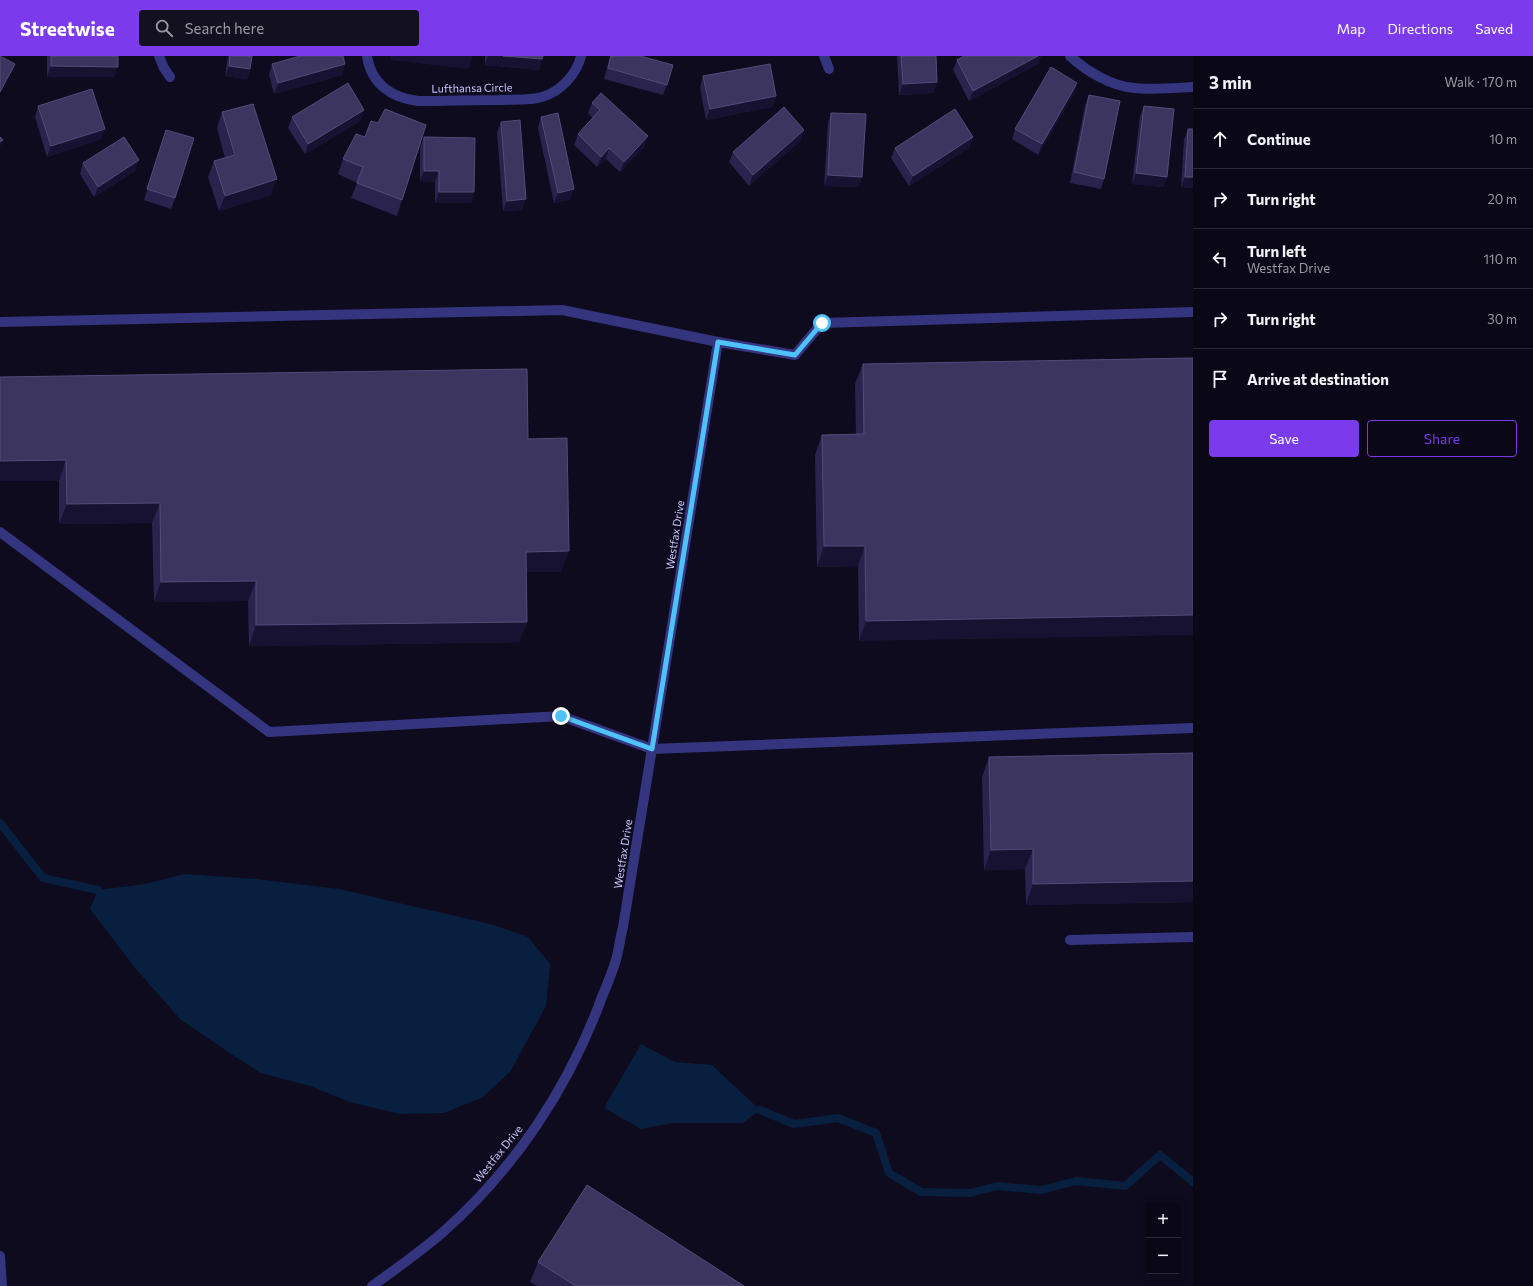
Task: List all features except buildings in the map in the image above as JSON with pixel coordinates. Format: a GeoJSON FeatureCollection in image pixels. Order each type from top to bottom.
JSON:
{"type":"FeatureCollection","features":[{"type":"Feature","properties":{"kind":"street"},"geometry":{"type":"LineString","coordinates":[[159,56],[170,77]]}},
{"type":"Feature","properties":{"kind":"street","name":"Lufthansa Circle"},"geometry":{"type":"LineString","coordinates":[[367,56],[373,74],[383,87],[394,95],[405,100],[418,101],[521,99],[542,97],[551,93],[567,81],[577,67],[581,56]]}},
{"type":"Feature","properties":{"kind":"street"},"geometry":{"type":"LineString","coordinates":[[824,56],[829,69]]}},
{"type":"Feature","properties":{"kind":"street"},"geometry":{"type":"LineString","coordinates":[[1070,56],[1098,75],[1121,85],[1134,88],[1193,87]]}},
{"type":"Feature","properties":{"kind":"street"},"geometry":{"type":"LineString","coordinates":[[0,322],[562,310],[718,342],[795,355],[822,323],[1193,312]]}},
{"type":"Feature","properties":{"kind":"street","name":"Westfax Drive"},"geometry":{"type":"LineString","coordinates":[[372,1286],[418,1253],[443,1232],[489,1187],[510,1162],[548,1110],[578,1055],[616,960],[623,927],[718,342]]}},
{"type":"Feature","properties":{"kind":"street"},"geometry":{"type":"LineString","coordinates":[[0,532],[270,732],[561,716],[652,749],[1193,728]]}},
{"type":"Feature","properties":{"kind":"street"},"geometry":{"type":"LineString","coordinates":[[1070,940],[1193,937]]}},
{"type":"Feature","properties":{"kind":"street"},"geometry":{"type":"LineString","coordinates":[[0,1256],[2,1286]]}},
{"type":"Feature","properties":{"kind":"water"},"geometry":{"type":"Polygon","coordinates":[[[184,874],[256,879],[339,889],[490,924],[528,937],[550,964],[546,1006],[510,1072],[483,1097],[444,1113],[400,1114],[350,1102],[310,1086],[261,1073],[180,1019],[136,969],[90,909],[98,890],[146,884],[184,874]]]}},
{"type":"Feature","properties":{"kind":"water"},"geometry":{"type":"Polygon","coordinates":[[[641,1044],[675,1062],[712,1065],[760,1110],[743,1123],[673,1123],[641,1129],[604,1108],[641,1044]]]}},
{"type":"Feature","properties":{"kind":"waterway"},"geometry":{"type":"LineString","coordinates":[[0,823],[43,878],[98,890]]}},
{"type":"Feature","properties":{"kind":"waterway"},"geometry":{"type":"LineString","coordinates":[[760,1110],[794,1124],[838,1118],[876,1133],[889,1173],[921,1192],[970,1193],[997,1186],[1041,1190],[1076,1181],[1125,1186],[1160,1155],[1193,1182]]}},
{"type":"Feature","properties":{"kind":"route"},"geometry":{"type":"LineString","coordinates":[[561,716],[652,749],[718,342],[795,355],[822,323]]}}]}
